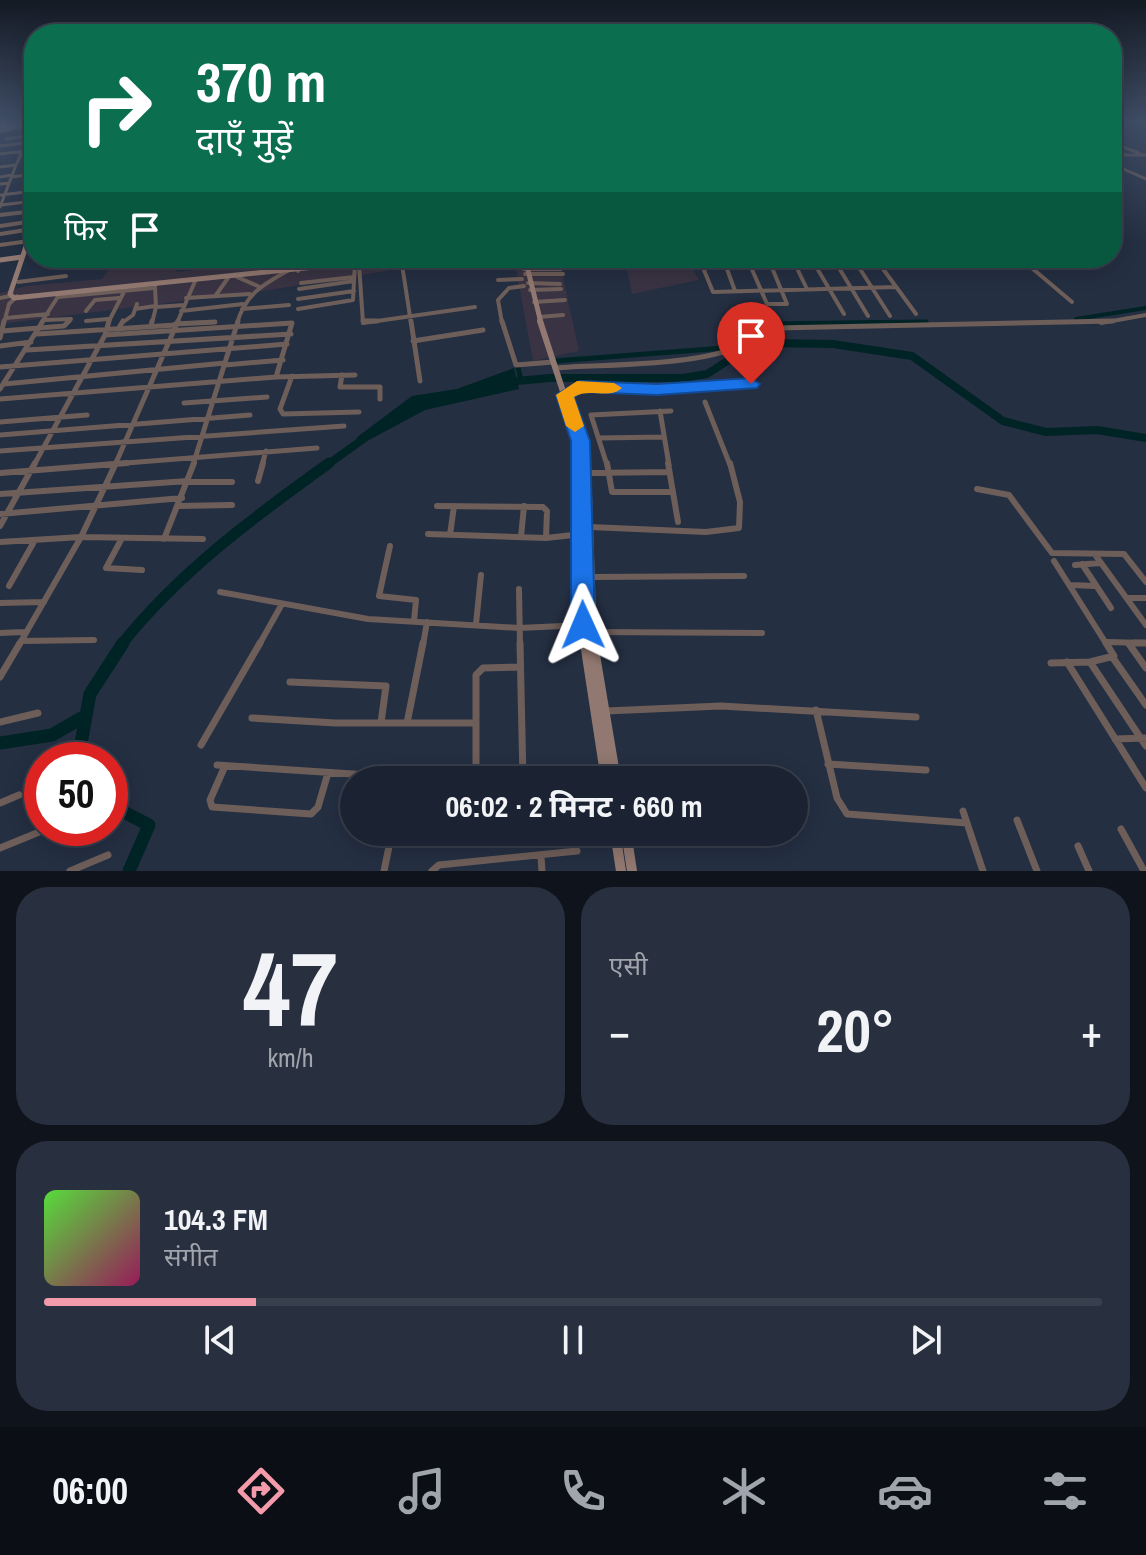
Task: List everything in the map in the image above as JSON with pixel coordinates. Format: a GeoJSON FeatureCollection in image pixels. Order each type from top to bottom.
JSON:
{"type":"FeatureCollection","features":[{"type":"Feature","properties":{"kind":"street"},"geometry":{"type":"LineString","coordinates":[[17,162],[0,206],[24,202]]}},
{"type":"Feature","properties":{"kind":"street"},"geometry":{"type":"LineString","coordinates":[[0,167],[16,165]]}},
{"type":"Feature","properties":{"kind":"street"},"geometry":{"type":"LineString","coordinates":[[1122,168],[1146,179]]}},
{"type":"Feature","properties":{"kind":"street"},"geometry":{"type":"LineString","coordinates":[[0,177],[24,175]]}},
{"type":"Feature","properties":{"kind":"street"},"geometry":{"type":"LineString","coordinates":[[0,184],[9,183]]}},
{"type":"Feature","properties":{"kind":"street"},"geometry":{"type":"LineString","coordinates":[[2,195],[24,192]]}},
{"type":"Feature","properties":{"kind":"street"},"geometry":{"type":"LineString","coordinates":[[0,215],[24,212]]}},
{"type":"Feature","properties":{"kind":"street"},"geometry":{"type":"LineString","coordinates":[[0,226],[24,227]]}},
{"type":"Feature","properties":{"kind":"street"},"geometry":{"type":"LineString","coordinates":[[0,234],[24,229]]}},
{"type":"Feature","properties":{"kind":"street"},"geometry":{"type":"LineString","coordinates":[[0,245],[24,243]]}},
{"type":"Feature","properties":{"kind":"street"},"geometry":{"type":"LineString","coordinates":[[0,261],[23,257]]}},
{"type":"Feature","properties":{"kind":"street"},"geometry":{"type":"LineString","coordinates":[[0,338],[23,257]]}},
{"type":"Feature","properties":{"kind":"street"},"geometry":{"type":"LineString","coordinates":[[14,296],[23,257]]}},
{"type":"Feature","properties":{"kind":"street"},"geometry":{"type":"LineString","coordinates":[[298,270],[307,268]]}},
{"type":"Feature","properties":{"kind":"street"},"geometry":{"type":"LineString","coordinates":[[58,296],[315,268]]}},
{"type":"Feature","properties":{"kind":"street"},"geometry":{"type":"LineString","coordinates":[[298,309],[351,301],[355,268]]}},
{"type":"Feature","properties":{"kind":"street"},"geometry":{"type":"LineString","coordinates":[[357,268],[363,323],[475,307]]}},
{"type":"Feature","properties":{"kind":"street"},"geometry":{"type":"LineString","coordinates":[[403,268],[420,381]]}},
{"type":"Feature","properties":{"kind":"street"},"geometry":{"type":"LineString","coordinates":[[524,268],[589,473],[583,625],[613,766]]}},
{"type":"Feature","properties":{"kind":"street"},"geometry":{"type":"LineString","coordinates":[[702,268],[711,291],[896,287]]}},
{"type":"Feature","properties":{"kind":"street"},"geometry":{"type":"LineString","coordinates":[[727,268],[736,291]]}},
{"type":"Feature","properties":{"kind":"street"},"geometry":{"type":"LineString","coordinates":[[752,268],[767,304],[788,303],[773,268]]}},
{"type":"Feature","properties":{"kind":"street"},"geometry":{"type":"LineString","coordinates":[[797,268],[808,290]]}},
{"type":"Feature","properties":{"kind":"street"},"geometry":{"type":"LineString","coordinates":[[816,268],[844,314]]}},
{"type":"Feature","properties":{"kind":"street"},"geometry":{"type":"LineString","coordinates":[[839,268],[868,316]]}},
{"type":"Feature","properties":{"kind":"street"},"geometry":{"type":"LineString","coordinates":[[860,268],[890,316]]}},
{"type":"Feature","properties":{"kind":"street"},"geometry":{"type":"LineString","coordinates":[[882,268],[916,314]]}},
{"type":"Feature","properties":{"kind":"street"},"geometry":{"type":"LineString","coordinates":[[1032,268],[1072,302]]}},
{"type":"Feature","properties":{"kind":"street"},"geometry":{"type":"LineString","coordinates":[[0,298],[155,286],[288,271]]}},
{"type":"Feature","properties":{"kind":"street"},"geometry":{"type":"LineString","coordinates":[[164,539],[182,498],[243,306],[260,287],[288,271]]}},
{"type":"Feature","properties":{"kind":"street"},"geometry":{"type":"LineString","coordinates":[[562,272],[526,280],[509,288],[498,300],[505,340],[516,365],[555,367],[723,355],[760,340],[776,328],[1096,324],[1146,315]]}},
{"type":"Feature","properties":{"kind":"street"},"geometry":{"type":"LineString","coordinates":[[18,282],[66,276]]}},
{"type":"Feature","properties":{"kind":"street"},"geometry":{"type":"LineString","coordinates":[[237,277],[260,287]]}},
{"type":"Feature","properties":{"kind":"street"},"geometry":{"type":"LineString","coordinates":[[216,295],[228,278]]}},
{"type":"Feature","properties":{"kind":"street"},"geometry":{"type":"LineString","coordinates":[[316,284],[354,279]]}},
{"type":"Feature","properties":{"kind":"street"},"geometry":{"type":"LineString","coordinates":[[300,286],[354,279]]}},
{"type":"Feature","properties":{"kind":"street"},"geometry":{"type":"LineString","coordinates":[[0,677],[81,537],[196,280]]}},
{"type":"Feature","properties":{"kind":"street"},"geometry":{"type":"LineString","coordinates":[[498,280],[526,280],[561,286]]}},
{"type":"Feature","properties":{"kind":"street"},"geometry":{"type":"LineString","coordinates":[[526,280],[547,346]]}},
{"type":"Feature","properties":{"kind":"street"},"geometry":{"type":"LineString","coordinates":[[338,293],[339,283]]}},
{"type":"Feature","properties":{"kind":"street"},"geometry":{"type":"LineString","coordinates":[[151,326],[156,307],[155,286]]}},
{"type":"Feature","properties":{"kind":"street"},"geometry":{"type":"LineString","coordinates":[[14,296],[100,293],[125,288]]}},
{"type":"Feature","properties":{"kind":"street"},"geometry":{"type":"LineString","coordinates":[[0,526],[4,513],[99,346],[125,288]]}},
{"type":"Feature","properties":{"kind":"street"},"geometry":{"type":"LineString","coordinates":[[200,297],[204,289]]}},
{"type":"Feature","properties":{"kind":"street"},"geometry":{"type":"LineString","coordinates":[[298,299],[354,291]]}},
{"type":"Feature","properties":{"kind":"street"},"geometry":{"type":"LineString","coordinates":[[86,311],[100,293]]}},
{"type":"Feature","properties":{"kind":"street"},"geometry":{"type":"LineString","coordinates":[[183,305],[200,297],[251,294]]}},
{"type":"Feature","properties":{"kind":"street"},"geometry":{"type":"LineString","coordinates":[[2,386],[18,365],[58,296]]}},
{"type":"Feature","properties":{"kind":"street"},"geometry":{"type":"LineString","coordinates":[[319,306],[320,296]]}},
{"type":"Feature","properties":{"kind":"street"},"geometry":{"type":"LineString","coordinates":[[95,300],[120,298]]}},
{"type":"Feature","properties":{"kind":"street"},"geometry":{"type":"LineString","coordinates":[[534,302],[565,300]]}},
{"type":"Feature","properties":{"kind":"street"},"geometry":{"type":"LineString","coordinates":[[118,329],[136,307],[289,305]]}},
{"type":"Feature","properties":{"kind":"street"},"geometry":{"type":"LineString","coordinates":[[5,318],[49,314]]}},
{"type":"Feature","properties":{"kind":"street"},"geometry":{"type":"LineString","coordinates":[[539,317],[563,315]]}},
{"type":"Feature","properties":{"kind":"street"},"geometry":{"type":"LineString","coordinates":[[2,331],[64,326],[71,319],[45,320]]}},
{"type":"Feature","properties":{"kind":"street"},"geometry":{"type":"LineString","coordinates":[[86,321],[109,319]]}},
{"type":"Feature","properties":{"kind":"street"},"geometry":{"type":"LineString","coordinates":[[37,334],[105,332],[215,322]]}},
{"type":"Feature","properties":{"kind":"street"},"geometry":{"type":"LineString","coordinates":[[105,332],[151,326],[290,323],[291,334],[276,377]]}},
{"type":"Feature","properties":{"kind":"street"},"geometry":{"type":"LineString","coordinates":[[413,341],[483,330]]}},
{"type":"Feature","properties":{"kind":"street"},"geometry":{"type":"LineString","coordinates":[[27,350],[291,334]]}},
{"type":"Feature","properties":{"kind":"street"},"geometry":{"type":"LineString","coordinates":[[0,346],[32,342]]}},
{"type":"Feature","properties":{"kind":"street"},"geometry":{"type":"LineString","coordinates":[[0,367],[287,344]]}},
{"type":"Feature","properties":{"kind":"street"},"geometry":{"type":"LineString","coordinates":[[2,386],[157,369],[283,360]]}},
{"type":"Feature","properties":{"kind":"street"},"geometry":{"type":"LineString","coordinates":[[342,375],[340,387],[378,386],[380,399]]}},
{"type":"Feature","properties":{"kind":"street"},"geometry":{"type":"LineString","coordinates":[[0,399],[276,377],[355,375]]}},
{"type":"Feature","properties":{"kind":"street"},"geometry":{"type":"LineString","coordinates":[[292,376],[280,409],[283,414],[359,412]]}},
{"type":"Feature","properties":{"kind":"street"},"geometry":{"type":"LineString","coordinates":[[564,393],[580,387],[657,389],[751,384]]}},
{"type":"Feature","properties":{"kind":"street"},"geometry":{"type":"LineString","coordinates":[[184,403],[267,397]]}},
{"type":"Feature","properties":{"kind":"street"},"geometry":{"type":"LineString","coordinates":[[428,534],[546,538],[586,528],[706,532],[739,528],[742,520],[738,497],[720,435],[705,402]]}},
{"type":"Feature","properties":{"kind":"street"},"geometry":{"type":"LineString","coordinates":[[660,411],[678,522]]}},
{"type":"Feature","properties":{"kind":"street"},"geometry":{"type":"LineString","coordinates":[[671,411],[593,412],[610,473],[612,492],[673,492]]}},
{"type":"Feature","properties":{"kind":"street"},"geometry":{"type":"LineString","coordinates":[[0,422],[87,415]]}},
{"type":"Feature","properties":{"kind":"street"},"geometry":{"type":"LineString","coordinates":[[0,435],[250,415]]}},
{"type":"Feature","properties":{"kind":"street"},"geometry":{"type":"LineString","coordinates":[[0,451],[344,426]]}},
{"type":"Feature","properties":{"kind":"street"},"geometry":{"type":"LineString","coordinates":[[599,438],[664,437]]}},
{"type":"Feature","properties":{"kind":"street"},"geometry":{"type":"LineString","coordinates":[[581,441],[592,632],[605,766]]}},
{"type":"Feature","properties":{"kind":"street"},"geometry":{"type":"LineString","coordinates":[[0,473],[317,448]]}},
{"type":"Feature","properties":{"kind":"street"},"geometry":{"type":"LineString","coordinates":[[258,481],[266,451]]}},
{"type":"Feature","properties":{"kind":"street"},"geometry":{"type":"LineString","coordinates":[[589,473],[669,472]]}},
{"type":"Feature","properties":{"kind":"street"},"geometry":{"type":"LineString","coordinates":[[0,494],[106,484],[232,482]]}},
{"type":"Feature","properties":{"kind":"street"},"geometry":{"type":"LineString","coordinates":[[977,489],[1009,495],[1052,553],[1126,555],[1146,581]]}},
{"type":"Feature","properties":{"kind":"street"},"geometry":{"type":"LineString","coordinates":[[4,513],[182,498]]}},
{"type":"Feature","properties":{"kind":"street"},"geometry":{"type":"LineString","coordinates":[[178,506],[232,505]]}},
{"type":"Feature","properties":{"kind":"street"},"geometry":{"type":"LineString","coordinates":[[437,506],[546,508],[546,538]]}},
{"type":"Feature","properties":{"kind":"street"},"geometry":{"type":"LineString","coordinates":[[450,535],[454,506]]}},
{"type":"Feature","properties":{"kind":"street"},"geometry":{"type":"LineString","coordinates":[[521,537],[524,506]]}},
{"type":"Feature","properties":{"kind":"street"},"geometry":{"type":"LineString","coordinates":[[0,542],[81,537],[203,539]]}},
{"type":"Feature","properties":{"kind":"street"},"geometry":{"type":"LineString","coordinates":[[122,538],[106,568],[142,570]]}},
{"type":"Feature","properties":{"kind":"street"},"geometry":{"type":"LineString","coordinates":[[9,586],[36,539]]}},
{"type":"Feature","properties":{"kind":"street"},"geometry":{"type":"LineString","coordinates":[[390,546],[379,596],[416,600],[414,621]]}},
{"type":"Feature","properties":{"kind":"street"},"geometry":{"type":"LineString","coordinates":[[1096,555],[1146,625]]}},
{"type":"Feature","properties":{"kind":"street"},"geometry":{"type":"LineString","coordinates":[[1054,561],[1113,658],[1146,705]]}},
{"type":"Feature","properties":{"kind":"street"},"geometry":{"type":"LineString","coordinates":[[1102,563],[1078,564],[1111,608]]}},
{"type":"Feature","properties":{"kind":"street"},"geometry":{"type":"LineString","coordinates":[[476,624],[481,575]]}},
{"type":"Feature","properties":{"kind":"street"},"geometry":{"type":"LineString","coordinates":[[591,577],[744,576]]}},
{"type":"Feature","properties":{"kind":"street"},"geometry":{"type":"LineString","coordinates":[[1070,585],[1097,586]]}},
{"type":"Feature","properties":{"kind":"street"},"geometry":{"type":"LineString","coordinates":[[519,589],[523,766]]}},
{"type":"Feature","properties":{"kind":"street"},"geometry":{"type":"LineString","coordinates":[[220,592],[348,617],[519,628],[583,625],[592,632],[762,633]]}},
{"type":"Feature","properties":{"kind":"street"},"geometry":{"type":"LineString","coordinates":[[1127,598],[1146,598]]}},
{"type":"Feature","properties":{"kind":"street"},"geometry":{"type":"LineString","coordinates":[[0,603],[45,602]]}},
{"type":"Feature","properties":{"kind":"street"},"geometry":{"type":"LineString","coordinates":[[201,745],[282,604]]}},
{"type":"Feature","properties":{"kind":"street"},"geometry":{"type":"LineString","coordinates":[[406,723],[427,622]]}},
{"type":"Feature","properties":{"kind":"street"},"geometry":{"type":"LineString","coordinates":[[0,633],[25,632]]}},
{"type":"Feature","properties":{"kind":"street"},"geometry":{"type":"LineString","coordinates":[[21,641],[94,640]]}},
{"type":"Feature","properties":{"kind":"street"},"geometry":{"type":"LineString","coordinates":[[1106,642],[1146,643]]}},
{"type":"Feature","properties":{"kind":"street"},"geometry":{"type":"LineString","coordinates":[[1128,643],[1146,668]]}},
{"type":"Feature","properties":{"kind":"street"},"geometry":{"type":"LineString","coordinates":[[1051,663],[1113,658]]}},
{"type":"Feature","properties":{"kind":"street"},"geometry":{"type":"LineString","coordinates":[[1067,662],[1146,788]]}},
{"type":"Feature","properties":{"kind":"street"},"geometry":{"type":"LineString","coordinates":[[1090,662],[1144,741]]}},
{"type":"Feature","properties":{"kind":"street"},"geometry":{"type":"LineString","coordinates":[[476,766],[474,723],[479,670],[519,667]]}},
{"type":"Feature","properties":{"kind":"street"},"geometry":{"type":"LineString","coordinates":[[290,682],[386,686],[381,723]]}},
{"type":"Feature","properties":{"kind":"street"},"geometry":{"type":"LineString","coordinates":[[599,711],[700,706],[916,717]]}},
{"type":"Feature","properties":{"kind":"street"},"geometry":{"type":"LineString","coordinates":[[816,710],[837,798],[847,814],[967,823]]}},
{"type":"Feature","properties":{"kind":"street"},"geometry":{"type":"LineString","coordinates":[[0,722],[38,713]]}},
{"type":"Feature","properties":{"kind":"street"},"geometry":{"type":"LineString","coordinates":[[252,718],[474,723]]}},
{"type":"Feature","properties":{"kind":"street"},"geometry":{"type":"LineString","coordinates":[[1115,739],[1144,741]]}},
{"type":"Feature","properties":{"kind":"street"},"geometry":{"type":"LineString","coordinates":[[828,764],[926,770]]}},
{"type":"Feature","properties":{"kind":"street"},"geometry":{"type":"LineString","coordinates":[[328,773],[318,807],[311,814],[212,807],[210,800],[221,765],[340,773]]}},
{"type":"Feature","properties":{"kind":"street"},"geometry":{"type":"LineString","coordinates":[[0,803],[19,795]]}},
{"type":"Feature","properties":{"kind":"street"},"geometry":{"type":"LineString","coordinates":[[963,811],[983,871]]}},
{"type":"Feature","properties":{"kind":"street"},"geometry":{"type":"LineString","coordinates":[[1017,820],[1037,871]]}},
{"type":"Feature","properties":{"kind":"street"},"geometry":{"type":"LineString","coordinates":[[1121,829],[1144,871]]}},
{"type":"Feature","properties":{"kind":"street"},"geometry":{"type":"LineString","coordinates":[[0,848],[24,838]]}},
{"type":"Feature","properties":{"kind":"street"},"geometry":{"type":"LineString","coordinates":[[384,871],[389,846]]}},
{"type":"Feature","properties":{"kind":"street"},"geometry":{"type":"LineString","coordinates":[[617,846],[621,871]]}},
{"type":"Feature","properties":{"kind":"street"},"geometry":{"type":"LineString","coordinates":[[628,846],[632,871]]}},
{"type":"Feature","properties":{"kind":"street"},"geometry":{"type":"LineString","coordinates":[[1078,846],[1089,871]]}},
{"type":"Feature","properties":{"kind":"street"},"geometry":{"type":"LineString","coordinates":[[432,871],[439,865],[577,851]]}},
{"type":"Feature","properties":{"kind":"street"},"geometry":{"type":"LineString","coordinates":[[70,871],[108,855]]}},
{"type":"Feature","properties":{"kind":"street"},"geometry":{"type":"LineString","coordinates":[[541,857],[542,871]]}},
{"type":"Feature","properties":{"kind":"shaded area"},"geometry":{"type":"Polygon","coordinates":[[[110,268],[177,268],[175,272],[216,268],[404,268],[270,290],[0,324],[0,293],[26,286],[102,279],[110,268]]]}},
{"type":"Feature","properties":{"kind":"shaded area"},"geometry":{"type":"Polygon","coordinates":[[[516,268],[561,268],[579,351],[533,361],[516,268]]]}},
{"type":"Feature","properties":{"kind":"shaded area"},"geometry":{"type":"Polygon","coordinates":[[[627,268],[692,268],[699,280],[632,294],[627,268]]]}},
{"type":"Feature","properties":{"kind":"shaded area"},"geometry":{"type":"Polygon","coordinates":[[[514,368],[519,389],[425,410],[369,440],[356,438],[412,396],[457,389],[514,368]]]}},
{"type":"Feature","properties":{"kind":"waterway"},"geometry":{"type":"LineString","coordinates":[[1076,319],[1146,308]]}},
{"type":"Feature","properties":{"kind":"waterway"},"geometry":{"type":"LineString","coordinates":[[555,361],[724,348],[763,324],[926,322],[843,323]]}},
{"type":"Feature","properties":{"kind":"waterway"},"geometry":{"type":"LineString","coordinates":[[506,382],[550,378],[683,378],[707,374],[743,351],[766,343],[833,344],[912,356],[1003,421],[1046,432],[1097,430],[1146,438]]}},
{"type":"Feature","properties":{"kind":"waterway"},"geometry":{"type":"LineString","coordinates":[[518,368],[521,380]]}},
{"type":"Feature","properties":{"kind":"waterway"},"geometry":{"type":"LineString","coordinates":[[327,465],[373,432]]}},
{"type":"Feature","properties":{"kind":"waterway"},"geometry":{"type":"LineString","coordinates":[[121,645],[167,593],[193,570],[246,525],[329,463]]}},
{"type":"Feature","properties":{"kind":"waterway"},"geometry":{"type":"LineString","coordinates":[[81,742],[90,694],[123,643]]}},
{"type":"Feature","properties":{"kind":"waterway"},"geometry":{"type":"LineString","coordinates":[[0,743],[52,735],[85,716]]}},
{"type":"Feature","properties":{"kind":"waterway"},"geometry":{"type":"LineString","coordinates":[[128,814],[149,825],[129,871]]}},
{"type":"Feature","properties":{"kind":"slow traffic"},"geometry":{"type":"LineString","coordinates":[[575,426],[565,395],[577,387],[614,388]]}},
{"type":"Feature","properties":{"kind":"route"},"geometry":{"type":"LineString","coordinates":[[583,625],[581,441],[565,395],[580,387],[657,389],[751,384]]}}]}
